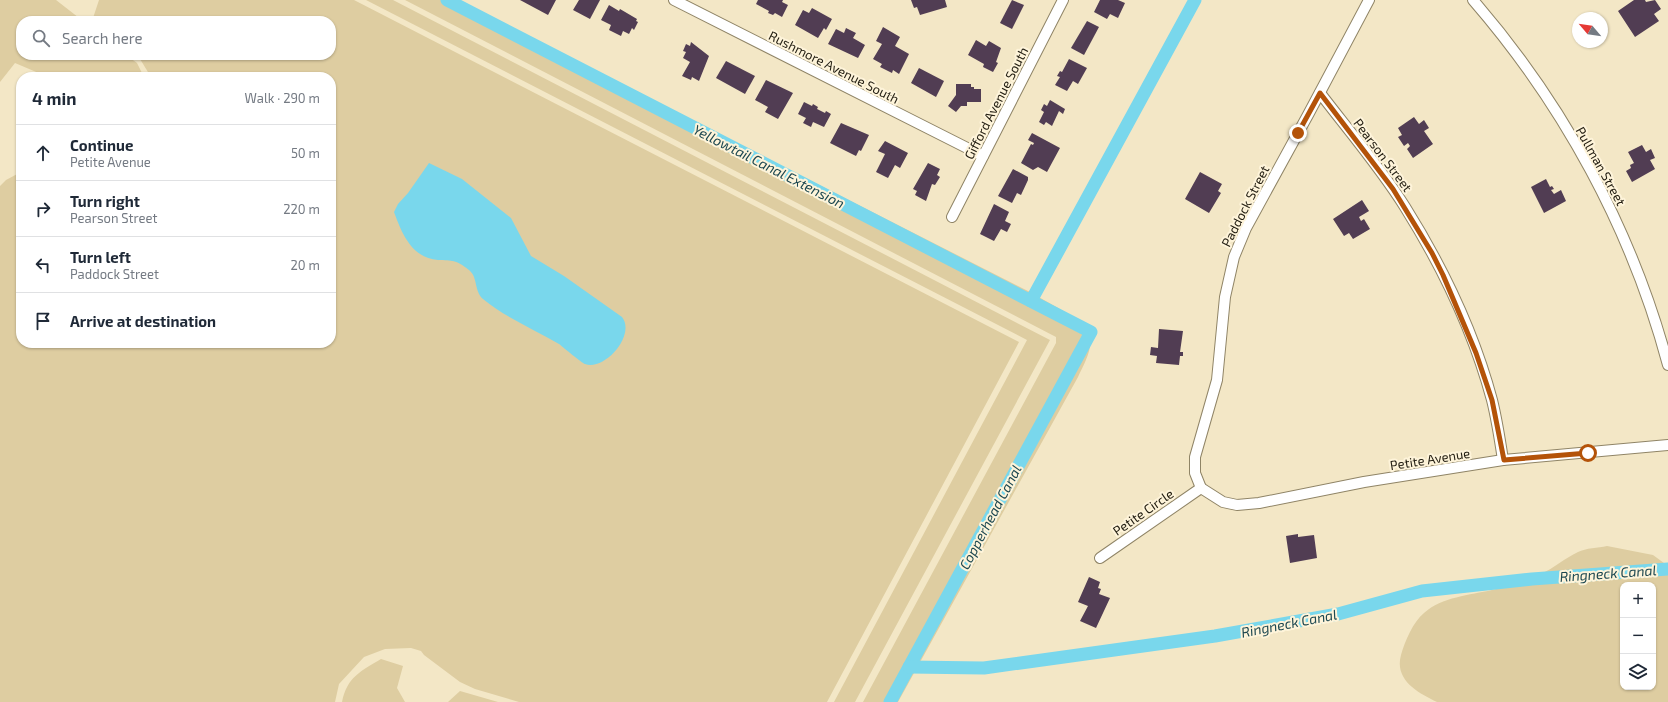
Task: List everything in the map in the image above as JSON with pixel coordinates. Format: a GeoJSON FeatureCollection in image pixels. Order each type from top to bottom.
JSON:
{"type":"FeatureCollection","features":[{"type":"Feature","properties":{"kind":"street","name":"Rushmore Avenue South"},"geometry":{"type":"LineString","coordinates":[[674,0],[983,156]]}},
{"type":"Feature","properties":{"kind":"street","name":"Gifford Avenue South"},"geometry":{"type":"LineString","coordinates":[[952,217],[1063,0]]}},
{"type":"Feature","properties":{"kind":"street","name":"Paddock Street"},"geometry":{"type":"LineString","coordinates":[[1201,488],[1196,473],[1195,457],[1217,380],[1225,297],[1234,257],[1246,228],[1369,0]]}},
{"type":"Feature","properties":{"kind":"street","name":"Pullman Street"},"geometry":{"type":"LineString","coordinates":[[1473,0],[1499,30],[1531,74],[1584,158],[1611,209],[1629,250],[1648,300],[1668,365]]}},
{"type":"Feature","properties":{"kind":"street","name":"Pearson Street"},"geometry":{"type":"LineString","coordinates":[[1320,93],[1397,195],[1443,275],[1476,353],[1492,400],[1504,460]]}},
{"type":"Feature","properties":{"kind":"street","name":"Petite Avenue"},"geometry":{"type":"LineString","coordinates":[[1201,488],[1223,502],[1237,505],[1259,503],[1364,482],[1504,460],[1668,446]]}},
{"type":"Feature","properties":{"kind":"street","name":"Petite Circle"},"geometry":{"type":"LineString","coordinates":[[1100,558],[1201,488]]}},
{"type":"Feature","properties":{"kind":"shaded area"},"geometry":{"type":"Polygon","coordinates":[[[0,0],[56,0],[77,16],[16,16],[16,60],[133,60],[137,63],[142,72],[36,72],[15,63],[0,82],[0,0]]]}},
{"type":"Feature","properties":{"kind":"shaded area"},"geometry":{"type":"Polygon","coordinates":[[[99,0],[354,0],[1019,342],[827,702],[519,702],[475,689],[460,682],[424,655],[421,651],[411,648],[385,649],[364,657],[339,684],[335,702],[0,702],[0,186],[6,180],[16,175],[16,348],[336,348],[336,72],[148,72],[141,60],[336,60],[336,16],[94,16],[99,0]]]}},
{"type":"Feature","properties":{"kind":"shaded area"},"geometry":{"type":"Polygon","coordinates":[[[366,0],[393,0],[1050,340],[855,702],[834,702],[1027,340],[366,0]]]}},
{"type":"Feature","properties":{"kind":"shaded area"},"geometry":{"type":"Polygon","coordinates":[[[405,0],[454,0],[1034,294],[1066,313],[1082,325],[1087,332],[1090,339],[1090,348],[1078,377],[898,702],[863,702],[1056,343],[1056,337],[405,0]]]}},
{"type":"Feature","properties":{"kind":"shaded area"},"geometry":{"type":"Polygon","coordinates":[[[1607,546],[1653,555],[1668,566],[1668,702],[1437,702],[1415,690],[1404,678],[1401,672],[1400,664],[1401,655],[1405,644],[1416,621],[1431,608],[1439,603],[1456,597],[1492,590],[1523,581],[1546,572],[1578,552],[1607,546]]]}},
{"type":"Feature","properties":{"kind":"shaded area"},"geometry":{"type":"Polygon","coordinates":[[[381,659],[403,666],[397,688],[405,702],[342,702],[347,686],[351,681],[361,671],[381,659]]]}},
{"type":"Feature","properties":{"kind":"shaded area"},"geometry":{"type":"Polygon","coordinates":[[[460,691],[498,702],[448,702],[460,691]]]}},
{"type":"Feature","properties":{"kind":"water"},"geometry":{"type":"Polygon","coordinates":[[[429,163],[462,179],[511,218],[531,256],[564,276],[622,317],[625,324],[625,333],[622,342],[609,357],[593,365],[585,364],[559,344],[511,318],[483,299],[478,292],[474,276],[464,266],[454,261],[438,260],[421,255],[409,244],[394,212],[398,204],[408,193],[429,163]]]}},
{"type":"Feature","properties":{"kind":"building"},"geometry":{"type":"Polygon","coordinates":[[[520,0],[556,0],[548,15],[520,0]]]}},
{"type":"Feature","properties":{"kind":"building"},"geometry":{"type":"Polygon","coordinates":[[[579,0],[600,0],[590,19],[573,10],[579,0]]]}},
{"type":"Feature","properties":{"kind":"building"},"geometry":{"type":"Polygon","coordinates":[[[758,0],[783,0],[782,2],[788,5],[782,17],[775,13],[773,15],[768,13],[769,11],[756,4],[758,0]]]}},
{"type":"Feature","properties":{"kind":"building"},"geometry":{"type":"Polygon","coordinates":[[[911,0],[945,0],[947,7],[920,15],[917,7],[914,8],[911,0]]]}},
{"type":"Feature","properties":{"kind":"building"},"geometry":{"type":"Polygon","coordinates":[[[1012,0],[1024,5],[1012,29],[1000,23],[1012,0]]]}},
{"type":"Feature","properties":{"kind":"building"},"geometry":{"type":"Polygon","coordinates":[[[1100,0],[1118,0],[1125,3],[1118,18],[1110,14],[1107,19],[1094,12],[1100,0]]]}},
{"type":"Feature","properties":{"kind":"building"},"geometry":{"type":"Polygon","coordinates":[[[1634,0],[1645,0],[1646,2],[1655,0],[1661,9],[1654,14],[1659,21],[1635,37],[1618,11],[1634,0]]]}},
{"type":"Feature","properties":{"kind":"building"},"geometry":{"type":"Polygon","coordinates":[[[609,5],[619,11],[620,9],[637,19],[636,21],[638,22],[634,30],[632,28],[629,34],[623,31],[621,36],[609,30],[611,25],[601,20],[609,5]]]}},
{"type":"Feature","properties":{"kind":"building"},"geometry":{"type":"Polygon","coordinates":[[[812,8],[832,19],[826,30],[824,28],[818,38],[795,25],[803,10],[809,13],[812,8]]]}},
{"type":"Feature","properties":{"kind":"building"},"geometry":{"type":"Polygon","coordinates":[[[1087,21],[1099,27],[1084,55],[1071,48],[1087,21]]]}},
{"type":"Feature","properties":{"kind":"building"},"geometry":{"type":"Polygon","coordinates":[[[883,27],[900,37],[895,46],[909,54],[899,74],[893,70],[892,73],[880,67],[882,64],[873,59],[882,44],[876,41],[883,27]]]}},
{"type":"Feature","properties":{"kind":"building"},"geometry":{"type":"Polygon","coordinates":[[[846,28],[856,33],[853,38],[865,45],[858,58],[828,44],[836,29],[844,33],[846,28]]]}},
{"type":"Feature","properties":{"kind":"building"},"geometry":{"type":"Polygon","coordinates":[[[976,40],[986,46],[989,41],[1001,48],[996,62],[998,63],[993,72],[983,67],[984,64],[968,55],[976,40]]]}},
{"type":"Feature","properties":{"kind":"building"},"geometry":{"type":"Polygon","coordinates":[[[691,42],[709,56],[699,81],[692,77],[691,80],[682,76],[690,62],[683,58],[686,52],[683,51],[686,44],[690,46],[691,42]]]}},
{"type":"Feature","properties":{"kind":"building"},"geometry":{"type":"Polygon","coordinates":[[[1069,59],[1087,68],[1078,84],[1073,81],[1067,91],[1055,85],[1060,77],[1057,76],[1060,71],[1062,72],[1069,59]]]}},
{"type":"Feature","properties":{"kind":"building"},"geometry":{"type":"Polygon","coordinates":[[[726,61],[755,76],[745,94],[716,78],[726,61]]]}},
{"type":"Feature","properties":{"kind":"building"},"geometry":{"type":"Polygon","coordinates":[[[919,68],[944,81],[936,97],[911,83],[919,68]]]}},
{"type":"Feature","properties":{"kind":"building"},"geometry":{"type":"Polygon","coordinates":[[[766,80],[793,93],[778,119],[765,112],[768,107],[755,100],[766,80]]]}},
{"type":"Feature","properties":{"kind":"building"},"geometry":{"type":"Polygon","coordinates":[[[956,84],[971,84],[971,87],[974,87],[974,89],[981,89],[981,102],[967,102],[967,106],[961,106],[956,112],[948,106],[956,95],[956,84]]]}},
{"type":"Feature","properties":{"kind":"building"},"geometry":{"type":"Polygon","coordinates":[[[1050,100],[1065,109],[1063,114],[1059,111],[1052,126],[1046,122],[1044,125],[1039,122],[1044,112],[1041,110],[1044,104],[1047,106],[1050,100]]]}},
{"type":"Feature","properties":{"kind":"building"},"geometry":{"type":"Polygon","coordinates":[[[804,102],[812,106],[813,104],[818,107],[817,109],[831,114],[824,127],[813,122],[811,127],[803,123],[806,118],[798,114],[804,102]]]}},
{"type":"Feature","properties":{"kind":"building"},"geometry":{"type":"Polygon","coordinates":[[[1414,117],[1419,124],[1424,120],[1429,128],[1424,131],[1433,144],[1413,158],[1407,149],[1410,146],[1408,143],[1404,146],[1398,137],[1402,135],[1398,128],[1414,117]]]}},
{"type":"Feature","properties":{"kind":"building"},"geometry":{"type":"Polygon","coordinates":[[[841,123],[869,135],[861,151],[859,150],[856,156],[830,143],[841,123]]]}},
{"type":"Feature","properties":{"kind":"building"},"geometry":{"type":"Polygon","coordinates":[[[1032,133],[1060,148],[1047,172],[1038,167],[1033,170],[1021,163],[1031,144],[1033,145],[1034,143],[1028,140],[1032,133]]]}},
{"type":"Feature","properties":{"kind":"building"},"geometry":{"type":"Polygon","coordinates":[[[885,141],[908,153],[900,168],[895,165],[888,178],[876,172],[885,154],[878,151],[885,141]]]}},
{"type":"Feature","properties":{"kind":"building"},"geometry":{"type":"Polygon","coordinates":[[[1642,145],[1646,152],[1651,149],[1655,158],[1650,160],[1655,169],[1632,182],[1626,171],[1631,168],[1630,165],[1634,163],[1628,152],[1642,145]]]}},
{"type":"Feature","properties":{"kind":"building"},"geometry":{"type":"Polygon","coordinates":[[[928,163],[940,169],[937,175],[940,177],[935,185],[932,184],[926,201],[915,195],[917,191],[913,189],[928,163]]]}},
{"type":"Feature","properties":{"kind":"building"},"geometry":{"type":"Polygon","coordinates":[[[1013,169],[1028,177],[1028,180],[1021,195],[1017,193],[1012,203],[998,196],[1013,169]]]}},
{"type":"Feature","properties":{"kind":"building"},"geometry":{"type":"Polygon","coordinates":[[[1200,172],[1222,184],[1218,191],[1221,193],[1209,213],[1185,199],[1200,172]]]}},
{"type":"Feature","properties":{"kind":"building"},"geometry":{"type":"Polygon","coordinates":[[[1546,179],[1550,187],[1552,186],[1554,189],[1551,190],[1554,194],[1561,190],[1566,201],[1544,213],[1531,187],[1546,179]]]}},
{"type":"Feature","properties":{"kind":"building"},"geometry":{"type":"Polygon","coordinates":[[[1362,200],[1369,211],[1359,217],[1361,221],[1364,219],[1370,229],[1353,239],[1349,233],[1344,236],[1333,219],[1362,200]]]}},
{"type":"Feature","properties":{"kind":"building"},"geometry":{"type":"Polygon","coordinates":[[[994,204],[1009,212],[1005,221],[1011,224],[1007,232],[1001,229],[994,241],[980,234],[994,204]]]}},
{"type":"Feature","properties":{"kind":"building"},"geometry":{"type":"Polygon","coordinates":[[[1159,329],[1183,331],[1180,352],[1183,352],[1183,356],[1180,356],[1179,365],[1156,363],[1157,356],[1150,355],[1151,347],[1158,348],[1159,329]]]}},
{"type":"Feature","properties":{"kind":"building"},"geometry":{"type":"Polygon","coordinates":[[[1298,534],[1298,537],[1314,535],[1317,558],[1290,563],[1286,536],[1298,534]]]}},
{"type":"Feature","properties":{"kind":"building"},"geometry":{"type":"Polygon","coordinates":[[[1089,577],[1100,582],[1098,588],[1101,589],[1099,594],[1110,598],[1096,628],[1080,621],[1088,606],[1078,602],[1089,577]]]}},
{"type":"Feature","properties":{"kind":"waterway","name":"Yellowtail Canal Extension"},"geometry":{"type":"LineString","coordinates":[[447,0],[1091,332],[890,702]]}},
{"type":"Feature","properties":{"kind":"waterway"},"geometry":{"type":"LineString","coordinates":[[1031,301],[1195,0]]}},
{"type":"Feature","properties":{"kind":"waterway","name":"Ringneck Canal"},"geometry":{"type":"LineString","coordinates":[[909,667],[984,668],[1215,636],[1338,614],[1422,591],[1532,579],[1668,569]]}},
{"type":"Feature","properties":{"kind":"route"},"geometry":{"type":"LineString","coordinates":[[1298,133],[1320,93],[1393,189],[1405,208],[1432,253],[1468,330],[1492,400],[1504,460],[1588,453]]}},
{"type":"Feature","properties":{"kind":"water label","name":"Copperhead Canal"},"geometry":{"type":"Point","coordinates":[990,517]}}]}
